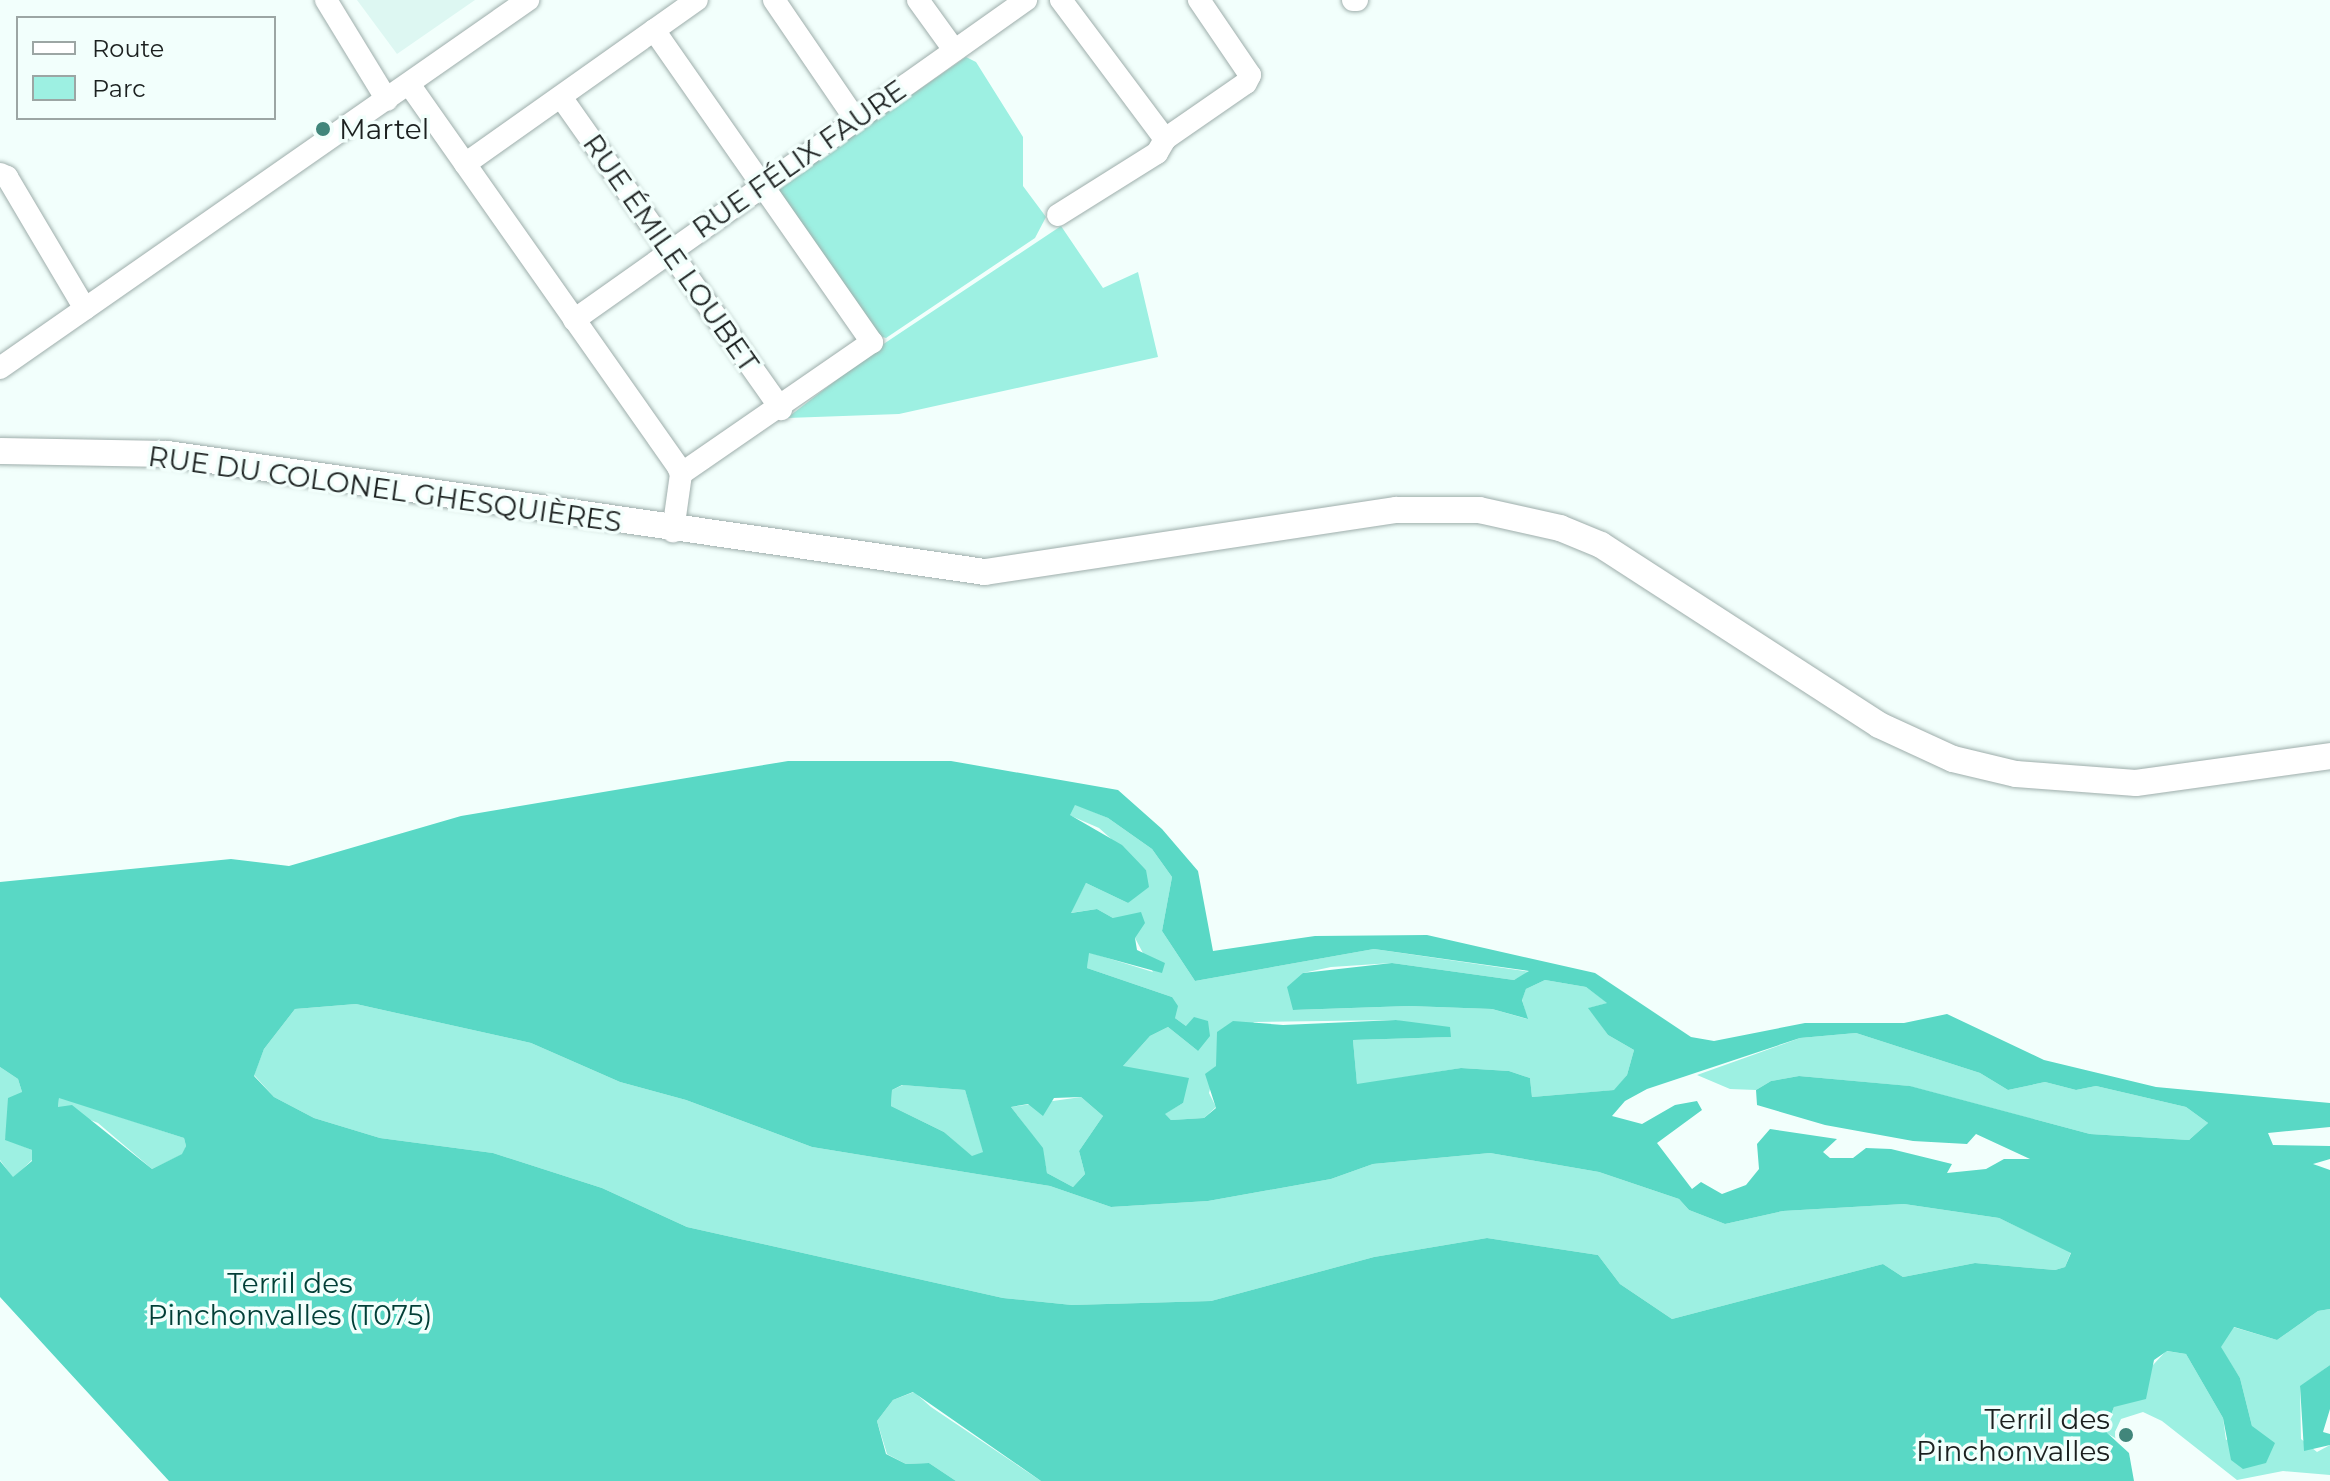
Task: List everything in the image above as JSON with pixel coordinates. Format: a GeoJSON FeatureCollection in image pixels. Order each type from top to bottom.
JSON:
{"type":"FeatureCollection","features":[{"type":"Feature","properties":{"kind":"main road","name":"RUE DU COLONEL GHESQUIÈRES"},"geometry":{"type":"LineString","coordinates":[[0,451],[168,454],[673,531],[985,572],[1396,510],[1479,510],[1560,528],[1601,545],[1879,725],[1968,763],[2060,780],[2136,783],[2330,756]]}},
{"type":"Feature","properties":{"kind":"street"},"geometry":{"type":"LineString","coordinates":[[326,0],[387,100]]}},
{"type":"Feature","properties":{"kind":"street"},"geometry":{"type":"LineString","coordinates":[[0,368],[528,0]]}},
{"type":"Feature","properties":{"kind":"street"},"geometry":{"type":"LineString","coordinates":[[465,164],[697,0]]}},
{"type":"Feature","properties":{"kind":"street"},"geometry":{"type":"LineString","coordinates":[[774,0],[856,120]]}},
{"type":"Feature","properties":{"kind":"street"},"geometry":{"type":"LineString","coordinates":[[918,0],[954,50]]}},
{"type":"Feature","properties":{"kind":"street","name":"RUE FÉLIX FAURE"},"geometry":{"type":"LineString","coordinates":[[574,320],[668,250],[1026,0]]}},
{"type":"Feature","properties":{"kind":"street"},"geometry":{"type":"LineString","coordinates":[[1061,0],[1165,139]]}},
{"type":"Feature","properties":{"kind":"street"},"geometry":{"type":"LineString","coordinates":[[1058,215],[1157,153],[1165,139],[1246,83],[1250,75],[1199,0]]}},
{"type":"Feature","properties":{"kind":"street"},"geometry":{"type":"LineString","coordinates":[[654,30],[872,342],[781,409],[681,474]]}},
{"type":"Feature","properties":{"kind":"street"},"geometry":{"type":"LineString","coordinates":[[409,84],[681,474],[673,531]]}},
{"type":"Feature","properties":{"kind":"street","name":"RUE ÉMILE LOUBET"},"geometry":{"type":"LineString","coordinates":[[561,97],[781,409]]}},
{"type":"Feature","properties":{"kind":"street"},"geometry":{"type":"LineString","coordinates":[[4,176],[85,309]]}},
{"type":"Feature","properties":{"kind":"shaded area"},"geometry":{"type":"Polygon","coordinates":[[[357,0],[475,0],[397,54],[357,0]]]}},
{"type":"Feature","properties":{"kind":"green space"},"geometry":{"type":"Polygon","coordinates":[[[966,57],[976,62],[1023,137],[1023,186],[1046,217],[1035,238],[886,338],[876,335],[777,189],[966,57]]]}},
{"type":"Feature","properties":{"kind":"green space"},"geometry":{"type":"Polygon","coordinates":[[[1061,226],[1103,288],[1138,272],[1158,357],[899,414],[787,418],[882,345],[1061,226]]]}},
{"type":"Feature","properties":{"kind":"green space","name":"Terril des Pinchonvalles (T075)"},"geometry":{"type":"Polygon","coordinates":[[[788,761],[951,761],[1118,790],[1162,829],[1198,871],[1213,951],[1315,936],[1427,935],[1595,973],[1691,1037],[1714,1041],[1805,1023],[1904,1023],[1947,1014],[2044,1060],[2156,1087],[2330,1103],[2330,1127],[2268,1133],[2273,1145],[2330,1146],[2330,1159],[2313,1164],[2330,1170],[2330,1309],[2318,1311],[2277,1340],[2234,1327],[2221,1347],[2240,1378],[2252,1426],[2275,1443],[2266,1463],[2243,1469],[2231,1460],[2223,1418],[2186,1354],[2167,1351],[2154,1360],[2146,1399],[2114,1407],[2105,1431],[2129,1453],[2134,1481],[1041,1481],[913,1392],[893,1400],[877,1421],[886,1454],[906,1464],[929,1463],[956,1481],[169,1481],[0,1297],[0,1161],[13,1177],[32,1161],[32,1150],[5,1140],[8,1098],[22,1092],[18,1079],[0,1067],[0,882],[231,859],[289,866],[461,816],[788,761]],[[1075,805],[1070,815],[1122,845],[1146,870],[1149,887],[1128,903],[1086,883],[1071,913],[1097,909],[1113,918],[1141,912],[1145,923],[1135,938],[1137,950],[1165,963],[1162,973],[1089,953],[1087,968],[1172,997],[1178,1006],[1175,1018],[1186,1026],[1194,1017],[1208,1021],[1210,1036],[1198,1051],[1168,1027],[1150,1036],[1123,1066],[1189,1078],[1183,1103],[1165,1114],[1171,1120],[1204,1118],[1216,1108],[1205,1074],[1216,1066],[1217,1032],[1233,1021],[1283,1025],[1396,1020],[1450,1027],[1451,1037],[1353,1040],[1357,1084],[1461,1068],[1509,1071],[1530,1078],[1532,1097],[1614,1090],[1627,1075],[1634,1050],[1608,1035],[1588,1008],[1607,1003],[1586,987],[1545,980],[1526,989],[1522,1000],[1528,1019],[1492,1009],[1409,1006],[1293,1010],[1287,987],[1303,973],[1392,963],[1514,980],[1529,971],[1374,949],[1195,981],[1162,931],[1172,877],[1152,849],[1108,818],[1075,805]],[[356,1004],[295,1009],[264,1049],[254,1076],[274,1097],[314,1118],[380,1138],[493,1153],[602,1188],[687,1227],[1003,1298],[1072,1305],[1211,1301],[1374,1257],[1487,1238],[1598,1255],[1620,1284],[1672,1319],[1883,1264],[1903,1277],[1975,1263],[2055,1270],[2065,1267],[2071,1253],[1999,1218],[1904,1204],[1783,1211],[1725,1224],[1689,1210],[1679,1199],[1599,1172],[1490,1153],[1373,1164],[1331,1179],[1208,1201],[1111,1207],[1050,1186],[812,1147],[686,1100],[620,1082],[531,1043],[356,1004]],[[1856,1033],[1800,1038],[1647,1089],[1625,1101],[1612,1116],[1642,1124],[1675,1105],[1697,1101],[1702,1110],[1657,1143],[1692,1189],[1701,1182],[1722,1194],[1746,1185],[1759,1169],[1757,1144],[1770,1129],[1837,1139],[1823,1152],[1830,1158],[1853,1158],[1866,1148],[1891,1149],[1952,1164],[1947,1173],[1986,1169],[2004,1159],[2030,1159],[1976,1134],[1967,1144],[1913,1141],[1825,1125],[1757,1105],[1756,1090],[1771,1081],[1799,1076],[1910,1086],[2090,1134],[2189,1140],[2208,1123],[2186,1107],[2096,1086],[2076,1090],[2045,1082],[2008,1090],[1980,1073],[1856,1033]],[[902,1085],[892,1090],[891,1106],[944,1132],[972,1156],[983,1152],[965,1090],[902,1085]],[[1081,1097],[1054,1098],[1043,1116],[1028,1104],[1011,1107],[1043,1148],[1047,1173],[1073,1187],[1085,1174],[1079,1151],[1103,1116],[1081,1097]],[[59,1098],[58,1107],[72,1105],[152,1169],[182,1154],[186,1146],[184,1138],[59,1098]]]}},
{"type":"Feature","properties":{"kind":"green space"},"geometry":{"type":"Polygon","coordinates":[[[1075,804],[1108,818],[1152,849],[1172,877],[1162,931],[1195,981],[1374,949],[1531,972],[1514,980],[1392,963],[1331,967],[1303,973],[1294,1010],[1409,1006],[1492,1009],[1527,1019],[1522,999],[1526,989],[1545,980],[1586,987],[1608,1003],[1589,1008],[1608,1035],[1634,1050],[1627,1075],[1615,1090],[1532,1097],[1530,1078],[1509,1071],[1461,1068],[1357,1085],[1353,1040],[1450,1037],[1396,1020],[1254,1022],[1216,1066],[1209,1093],[1216,1107],[1204,1118],[1171,1120],[1164,1114],[1183,1103],[1144,1072],[1122,1067],[1150,1036],[1168,1027],[1198,1051],[1186,1026],[1175,1018],[1172,997],[1087,968],[1088,952],[1153,972],[1135,938],[1113,918],[1097,909],[1070,913],[1086,883],[1128,903],[1146,870],[1099,828],[1069,815],[1075,804]]]}},
{"type":"Feature","properties":{"kind":"green space"},"geometry":{"type":"Polygon","coordinates":[[[356,1004],[531,1043],[620,1082],[686,1100],[812,1147],[1050,1186],[1111,1207],[1208,1201],[1331,1179],[1373,1164],[1490,1153],[1599,1172],[1679,1199],[1689,1210],[1725,1224],[1783,1211],[1904,1204],[1999,1218],[2071,1252],[2065,1267],[2055,1270],[1975,1263],[1903,1277],[1883,1264],[1672,1319],[1620,1284],[1598,1255],[1487,1238],[1374,1257],[1211,1301],[1072,1305],[1003,1298],[687,1227],[602,1188],[493,1153],[380,1138],[314,1118],[274,1097],[254,1075],[264,1049],[295,1009],[356,1004]]]}},
{"type":"Feature","properties":{"kind":"green space"},"geometry":{"type":"Polygon","coordinates":[[[1856,1033],[1980,1073],[2008,1090],[2045,1082],[2076,1090],[2096,1086],[2186,1107],[2208,1123],[2189,1140],[2090,1134],[1909,1086],[1799,1076],[1771,1081],[1756,1090],[1730,1089],[1697,1075],[1800,1038],[1856,1033]]]}},
{"type":"Feature","properties":{"kind":"green space"},"geometry":{"type":"Polygon","coordinates":[[[0,1067],[18,1079],[22,1092],[5,1139],[32,1150],[32,1160],[13,1178],[0,1160],[0,1067]]]}},
{"type":"Feature","properties":{"kind":"green space"},"geometry":{"type":"Polygon","coordinates":[[[903,1085],[965,1090],[984,1152],[972,1157],[944,1132],[891,1106],[892,1090],[903,1085]]]}},
{"type":"Feature","properties":{"kind":"green space"},"geometry":{"type":"Polygon","coordinates":[[[59,1097],[184,1138],[186,1146],[183,1154],[152,1169],[98,1123],[58,1107],[59,1097]]]}},
{"type":"Feature","properties":{"kind":"green space"},"geometry":{"type":"Polygon","coordinates":[[[1081,1097],[1103,1116],[1079,1151],[1085,1174],[1073,1187],[1047,1173],[1042,1148],[1011,1107],[1081,1097]]]}},
{"type":"Feature","properties":{"kind":"green space"},"geometry":{"type":"Polygon","coordinates":[[[2330,1309],[2330,1365],[2300,1387],[2301,1439],[2317,1452],[2330,1445],[2330,1475],[2283,1471],[2237,1480],[2162,1421],[2143,1412],[2121,1419],[2115,1432],[2120,1441],[2105,1432],[2114,1407],[2166,1351],[2186,1354],[2223,1418],[2226,1440],[2252,1426],[2240,1378],[2220,1347],[2233,1327],[2277,1340],[2318,1311],[2330,1309]]]}},
{"type":"Feature","properties":{"kind":"green space"},"geometry":{"type":"Polygon","coordinates":[[[2330,1365],[2330,1409],[2323,1432],[2330,1434],[2330,1445],[2304,1451],[2300,1386],[2330,1365]]]}},
{"type":"Feature","properties":{"kind":"green space"},"geometry":{"type":"Polygon","coordinates":[[[914,1392],[931,1407],[1041,1481],[956,1481],[929,1463],[906,1464],[887,1454],[877,1421],[893,1400],[914,1392]]]}},
{"type":"Feature","properties":{"kind":"place","name":"Martel"},"geometry":{"type":"Point","coordinates":[323,129]}},
{"type":"Feature","properties":{"kind":"place","name":"Terril des Pinchonvalles"},"geometry":{"type":"Point","coordinates":[2126,1435]}}]}
